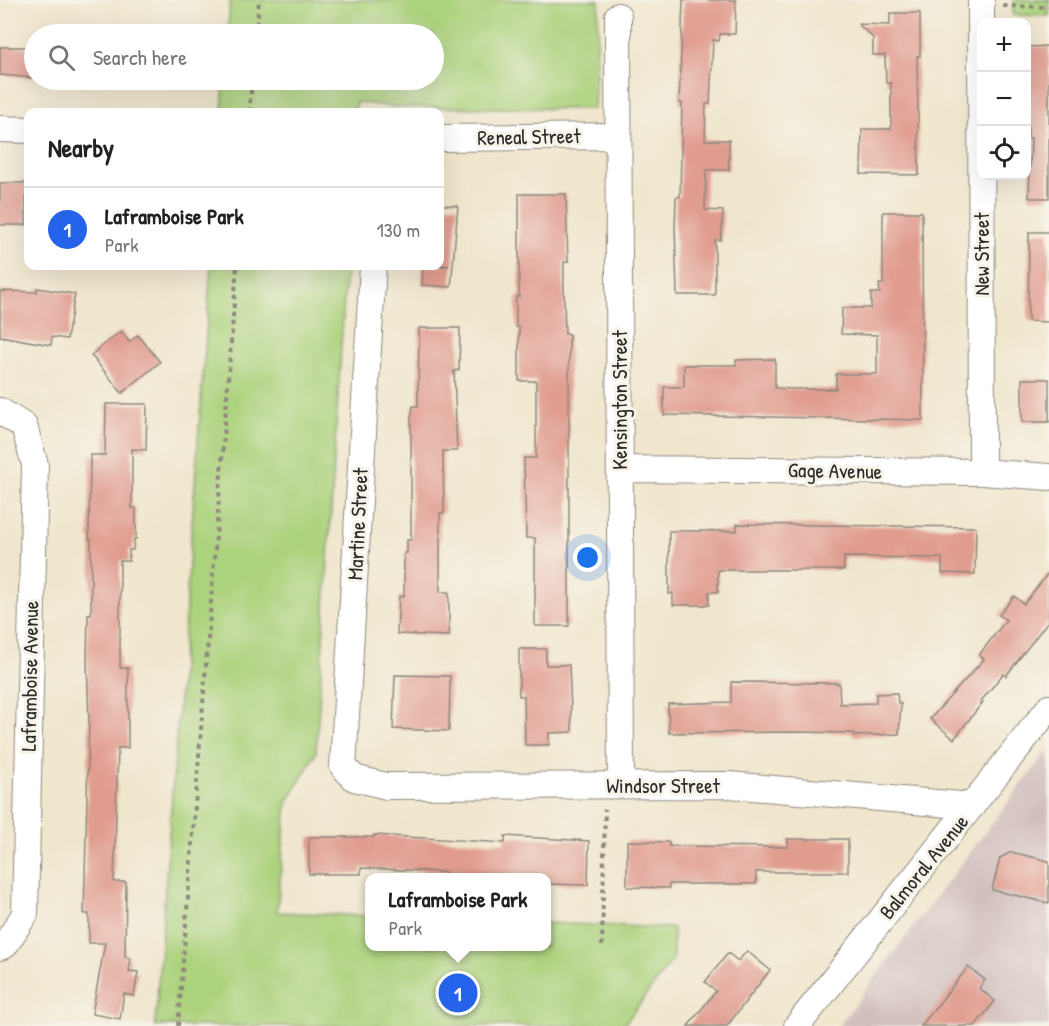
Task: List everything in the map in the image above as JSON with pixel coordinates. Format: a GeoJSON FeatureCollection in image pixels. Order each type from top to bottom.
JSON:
{"type":"FeatureCollection","features":[{"type":"Feature","properties":{"kind":"street","name":"New Street"},"geometry":{"type":"LineString","coordinates":[[981,3],[982,472]]}},
{"type":"Feature","properties":{"kind":"street","name":"Kensington Street"},"geometry":{"type":"LineString","coordinates":[[613,785],[620,469],[618,16]]}},
{"type":"Feature","properties":{"kind":"street"},"geometry":{"type":"LineString","coordinates":[[0,129],[24,130]]}},
{"type":"Feature","properties":{"kind":"street","name":"Reneal Street"},"geometry":{"type":"LineString","coordinates":[[444,138],[618,136]]}},
{"type":"Feature","properties":{"kind":"street","name":"Martine Street"},"geometry":{"type":"LineString","coordinates":[[354,778],[343,766],[373,270]]}},
{"type":"Feature","properties":{"kind":"street","name":"Laframboise Avenue"},"geometry":{"type":"LineString","coordinates":[[0,411],[24,426],[35,465],[25,914],[4,945],[0,947]]}},
{"type":"Feature","properties":{"kind":"street","name":"Gage Avenue"},"geometry":{"type":"LineString","coordinates":[[620,469],[982,472],[1049,477]]}},
{"type":"Feature","properties":{"kind":"street","name":"Balmoral Avenue"},"geometry":{"type":"LineString","coordinates":[[797,1026],[1049,708]]}},
{"type":"Feature","properties":{"kind":"street","name":"Windsor Street"},"geometry":{"type":"LineString","coordinates":[[354,778],[386,786],[729,785],[972,806]]}},
{"type":"Feature","properties":{"kind":"path"},"geometry":{"type":"LineString","coordinates":[[257,24],[259,0]]}},
{"type":"Feature","properties":{"kind":"path"},"geometry":{"type":"LineString","coordinates":[[981,3],[1049,7]]}},
{"type":"Feature","properties":{"kind":"path"},"geometry":{"type":"LineString","coordinates":[[249,108],[251,90]]}},
{"type":"Feature","properties":{"kind":"path"},"geometry":{"type":"LineString","coordinates":[[177,1026],[237,270]]}},
{"type":"Feature","properties":{"kind":"path"},"geometry":{"type":"LineString","coordinates":[[602,946],[613,785]]}},
{"type":"Feature","properties":{"kind":"shaded area"},"geometry":{"type":"Polygon","coordinates":[[[1049,749],[1049,1026],[839,1026],[887,961],[1049,749]]]}},
{"type":"Feature","properties":{"kind":"green space"},"geometry":{"type":"Polygon","coordinates":[[[230,0],[599,0],[594,109],[397,107],[356,102],[355,108],[222,108],[223,90],[444,90],[444,24],[229,24],[230,0]]]}},
{"type":"Feature","properties":{"kind":"green space"},"geometry":{"type":"Polygon","coordinates":[[[1013,0],[1049,0],[1049,16],[1013,15],[1013,0]]]}},
{"type":"Feature","properties":{"kind":"green space"},"geometry":{"type":"Polygon","coordinates":[[[211,270],[346,270],[316,753],[287,802],[277,912],[365,916],[365,951],[551,951],[551,923],[673,928],[673,959],[623,1026],[155,1026],[211,270]]]}},
{"type":"Feature","properties":{"kind":"building"},"geometry":{"type":"Polygon","coordinates":[[[683,0],[736,0],[735,34],[720,34],[719,41],[713,40],[710,104],[706,104],[705,140],[729,140],[729,170],[706,170],[705,210],[723,211],[721,240],[715,240],[715,295],[677,295],[675,226],[676,197],[680,197],[682,103],[679,103],[683,0]]]}},
{"type":"Feature","properties":{"kind":"building"},"geometry":{"type":"Polygon","coordinates":[[[890,13],[920,13],[920,56],[917,56],[919,175],[861,174],[862,129],[891,129],[891,83],[886,83],[885,55],[873,55],[873,38],[858,24],[890,25],[890,13]]]}},
{"type":"Feature","properties":{"kind":"building"},"geometry":{"type":"Polygon","coordinates":[[[1049,46],[1049,198],[1029,198],[1031,47],[1049,46]]]}},
{"type":"Feature","properties":{"kind":"building"},"geometry":{"type":"Polygon","coordinates":[[[0,47],[24,47],[24,77],[0,75],[0,47]]]}},
{"type":"Feature","properties":{"kind":"building"},"geometry":{"type":"Polygon","coordinates":[[[0,183],[24,183],[24,225],[0,225],[0,183]]]}},
{"type":"Feature","properties":{"kind":"building"},"geometry":{"type":"Polygon","coordinates":[[[519,194],[566,194],[568,262],[564,262],[564,297],[565,334],[569,334],[569,626],[535,626],[535,538],[526,538],[524,458],[536,458],[536,381],[519,381],[519,327],[516,327],[516,297],[519,297],[519,194]]]}},
{"type":"Feature","properties":{"kind":"building"},"geometry":{"type":"Polygon","coordinates":[[[444,205],[458,206],[451,287],[422,285],[423,270],[444,270],[444,266],[449,266],[444,265],[444,205]]]}},
{"type":"Feature","properties":{"kind":"building"},"geometry":{"type":"Polygon","coordinates":[[[883,212],[922,212],[923,420],[664,415],[664,387],[684,387],[684,365],[736,365],[736,360],[775,359],[775,388],[795,389],[836,389],[836,374],[877,374],[877,335],[841,334],[842,308],[871,308],[871,293],[880,293],[879,284],[883,284],[883,212]]]}},
{"type":"Feature","properties":{"kind":"building"},"geometry":{"type":"Polygon","coordinates":[[[1029,232],[1049,232],[1049,322],[1028,321],[1029,232]]]}},
{"type":"Feature","properties":{"kind":"building"},"geometry":{"type":"Polygon","coordinates":[[[37,288],[75,294],[67,339],[52,337],[51,345],[0,336],[0,291],[37,292],[37,288]]]}},
{"type":"Feature","properties":{"kind":"building"},"geometry":{"type":"Polygon","coordinates":[[[419,328],[460,328],[459,370],[454,371],[457,451],[443,451],[444,513],[440,513],[440,592],[449,592],[449,636],[397,634],[399,596],[404,597],[404,553],[407,553],[407,540],[411,540],[411,419],[413,406],[418,406],[419,328]]]}},
{"type":"Feature","properties":{"kind":"building"},"geometry":{"type":"Polygon","coordinates":[[[121,331],[129,342],[138,335],[160,362],[122,393],[91,355],[121,331]]]}},
{"type":"Feature","properties":{"kind":"building"},"geometry":{"type":"Polygon","coordinates":[[[1022,379],[1049,379],[1049,422],[1022,422],[1022,379]]]}},
{"type":"Feature","properties":{"kind":"building"},"geometry":{"type":"Polygon","coordinates":[[[106,404],[147,404],[146,450],[132,449],[132,508],[136,508],[136,539],[134,539],[133,550],[129,550],[129,561],[120,561],[120,668],[128,668],[128,748],[118,748],[114,882],[126,882],[125,957],[131,958],[129,971],[138,972],[134,996],[124,994],[120,1019],[92,1014],[105,943],[89,943],[89,914],[84,914],[89,721],[88,614],[91,614],[90,455],[105,455],[106,404]]]}},
{"type":"Feature","properties":{"kind":"building"},"geometry":{"type":"Polygon","coordinates":[[[737,524],[976,527],[975,574],[942,573],[942,558],[844,557],[844,570],[718,570],[718,592],[709,592],[709,605],[673,605],[673,593],[669,594],[669,531],[737,531],[737,524]]]}},
{"type":"Feature","properties":{"kind":"building"},"geometry":{"type":"Polygon","coordinates":[[[1049,572],[1049,620],[1006,676],[1003,674],[981,701],[983,702],[954,739],[930,719],[984,659],[979,655],[1006,620],[999,615],[1014,596],[1024,604],[1049,572]]]}},
{"type":"Feature","properties":{"kind":"building"},"geometry":{"type":"Polygon","coordinates":[[[519,649],[546,649],[546,665],[569,665],[572,732],[549,733],[549,745],[525,745],[524,696],[519,696],[519,649]]]}},
{"type":"Feature","properties":{"kind":"building"},"geometry":{"type":"Polygon","coordinates":[[[395,675],[450,676],[449,731],[393,729],[395,675]]]}},
{"type":"Feature","properties":{"kind":"building"},"geometry":{"type":"Polygon","coordinates":[[[731,682],[839,683],[840,704],[876,703],[876,694],[897,693],[898,703],[901,703],[899,734],[854,736],[854,733],[795,732],[669,733],[668,704],[731,702],[731,682]]]}},
{"type":"Feature","properties":{"kind":"building"},"geometry":{"type":"Polygon","coordinates":[[[374,835],[505,843],[505,836],[589,841],[588,885],[551,884],[551,873],[445,873],[361,868],[361,874],[309,874],[309,837],[374,837],[374,835]]]}},
{"type":"Feature","properties":{"kind":"building"},"geometry":{"type":"Polygon","coordinates":[[[788,839],[848,839],[848,872],[756,872],[756,884],[669,884],[669,888],[627,887],[627,841],[669,842],[669,846],[788,847],[788,839]]]}},
{"type":"Feature","properties":{"kind":"building"},"geometry":{"type":"Polygon","coordinates":[[[1011,852],[1049,861],[1049,903],[992,890],[1000,858],[1011,852]]]}},
{"type":"Feature","properties":{"kind":"building"},"geometry":{"type":"Polygon","coordinates":[[[747,951],[770,970],[727,1026],[688,1026],[716,991],[705,982],[728,953],[738,961],[747,951]]]}},
{"type":"Feature","properties":{"kind":"building"},"geometry":{"type":"Polygon","coordinates":[[[968,967],[985,980],[979,988],[995,1001],[975,1026],[921,1026],[968,967]]]}},
{"type":"Feature","properties":{"kind":"place","name":"Laframboise Park"},"geometry":{"type":"Point","coordinates":[458,993]}}]}
